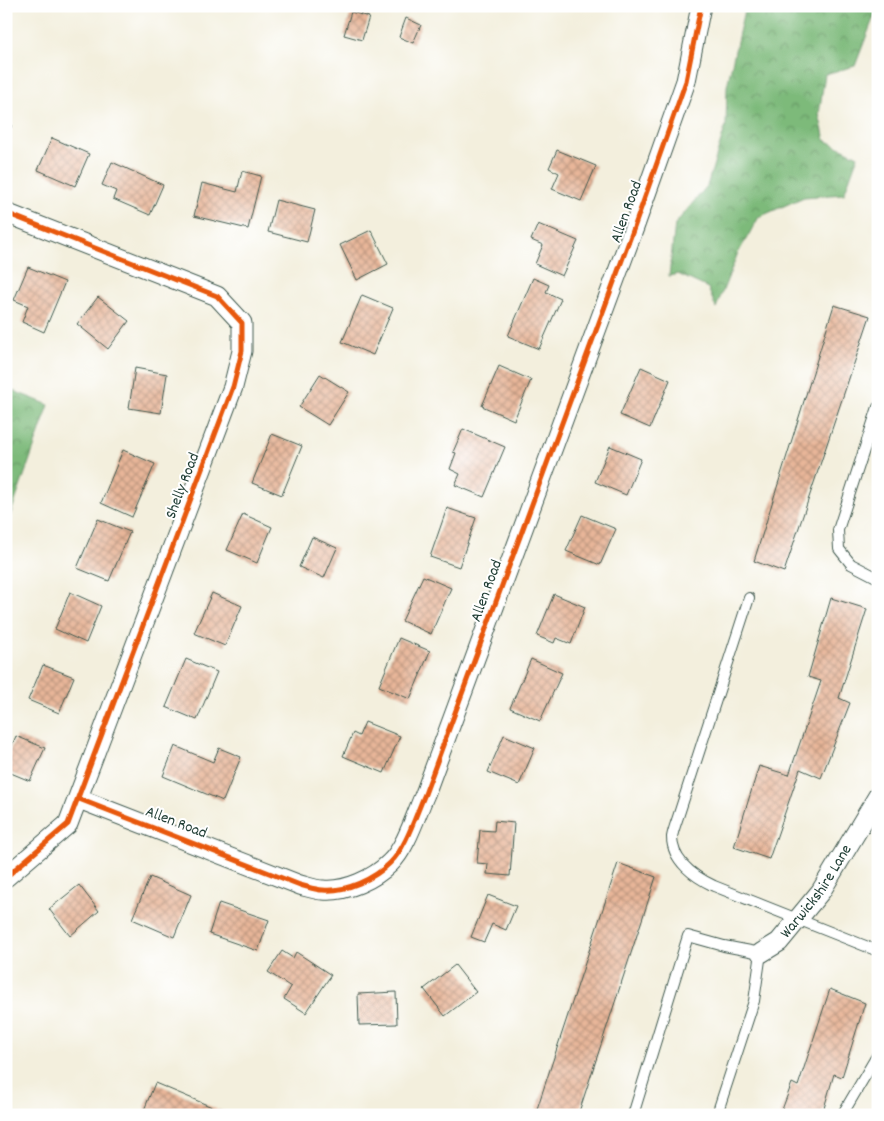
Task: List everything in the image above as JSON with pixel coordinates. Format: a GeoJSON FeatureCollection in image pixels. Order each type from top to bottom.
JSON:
{"type":"FeatureCollection","features":[{"type":"Feature","properties":{"kind":"street","name":"Allen Road"},"geometry":{"type":"LineString","coordinates":[[79,799],[300,885],[324,890],[346,888],[369,879],[391,863],[407,837],[425,794],[635,225],[686,81],[701,6]]}},
{"type":"Feature","properties":{"kind":"street","name":"Shelly Road"},"geometry":{"type":"LineString","coordinates":[[6,213],[217,296],[242,323],[242,351],[233,387],[79,799],[68,824],[6,877]]}},
{"type":"Feature","properties":{"kind":"street","name":"Warwickshire Lane"},"geometry":{"type":"LineString","coordinates":[[761,953],[779,942],[821,891],[878,796]]}},
{"type":"Feature","properties":{"kind":"lane"},"geometry":{"type":"LineString","coordinates":[[878,407],[838,530],[839,549],[851,564],[878,578]]}},
{"type":"Feature","properties":{"kind":"lane"},"geometry":{"type":"LineString","coordinates":[[749,598],[672,838],[680,861],[697,878],[714,886],[878,951]]}},
{"type":"Feature","properties":{"kind":"lane"},"geometry":{"type":"LineString","coordinates":[[633,1115],[688,936],[724,946],[761,953],[754,1001],[720,1108]]}},
{"type":"Feature","properties":{"kind":"lane"},"geometry":{"type":"LineString","coordinates":[[842,1115],[878,1054]]}},
{"type":"Feature","properties":{"kind":"green space"},"geometry":{"type":"Polygon","coordinates":[[[745,6],[878,6],[855,66],[825,74],[819,114],[825,140],[858,156],[844,194],[804,197],[759,217],[737,255],[716,308],[708,288],[678,274],[669,276],[675,224],[707,186],[726,125],[727,86],[745,6]]]}},
{"type":"Feature","properties":{"kind":"green space"},"geometry":{"type":"Polygon","coordinates":[[[6,388],[49,405],[6,527],[6,388]]]}},
{"type":"Feature","properties":{"kind":"building"},"geometry":{"type":"Polygon","coordinates":[[[351,12],[369,17],[362,40],[344,35],[351,12]]]}},
{"type":"Feature","properties":{"kind":"building"},"geometry":{"type":"Polygon","coordinates":[[[406,18],[421,25],[413,43],[399,37],[406,18]]]}},
{"type":"Feature","properties":{"kind":"building"},"geometry":{"type":"Polygon","coordinates":[[[6,122],[12,125],[6,138],[6,122]]]}},
{"type":"Feature","properties":{"kind":"building"},"geometry":{"type":"Polygon","coordinates":[[[52,138],[89,154],[75,186],[38,170],[52,138]]]}},
{"type":"Feature","properties":{"kind":"building"},"geometry":{"type":"Polygon","coordinates":[[[557,150],[596,166],[581,201],[552,189],[559,173],[549,168],[557,150]]]}},
{"type":"Feature","properties":{"kind":"building"},"geometry":{"type":"Polygon","coordinates":[[[112,162],[163,185],[150,215],[113,199],[116,191],[102,185],[112,162]]]}},
{"type":"Feature","properties":{"kind":"building"},"geometry":{"type":"Polygon","coordinates":[[[242,171],[261,176],[248,229],[194,216],[202,183],[237,192],[242,171]]]}},
{"type":"Feature","properties":{"kind":"building"},"geometry":{"type":"Polygon","coordinates":[[[276,200],[315,210],[307,242],[268,232],[276,200]]]}},
{"type":"Feature","properties":{"kind":"building"},"geometry":{"type":"Polygon","coordinates":[[[538,224],[578,241],[562,276],[535,264],[543,245],[531,240],[538,224]]]}},
{"type":"Feature","properties":{"kind":"building"},"geometry":{"type":"Polygon","coordinates":[[[371,230],[388,264],[357,280],[340,245],[371,230]]]}},
{"type":"Feature","properties":{"kind":"building"},"geometry":{"type":"Polygon","coordinates":[[[28,267],[65,282],[44,332],[22,322],[28,306],[14,300],[28,267]]]}},
{"type":"Feature","properties":{"kind":"building"},"geometry":{"type":"Polygon","coordinates":[[[533,278],[549,285],[546,292],[561,299],[539,349],[508,336],[533,278]]]}},
{"type":"Feature","properties":{"kind":"building"},"geometry":{"type":"Polygon","coordinates":[[[362,295],[393,308],[373,355],[342,342],[362,295]]]}},
{"type":"Feature","properties":{"kind":"building"},"geometry":{"type":"Polygon","coordinates":[[[98,297],[129,321],[108,349],[77,324],[98,297]]]}},
{"type":"Feature","properties":{"kind":"building"},"geometry":{"type":"Polygon","coordinates":[[[834,305],[870,316],[784,572],[754,561],[834,305]]]}},
{"type":"Feature","properties":{"kind":"building"},"geometry":{"type":"Polygon","coordinates":[[[499,366],[531,380],[514,420],[482,406],[499,366]]]}},
{"type":"Feature","properties":{"kind":"building"},"geometry":{"type":"Polygon","coordinates":[[[641,367],[670,380],[650,428],[620,415],[641,367]]]}},
{"type":"Feature","properties":{"kind":"building"},"geometry":{"type":"Polygon","coordinates":[[[135,368],[167,374],[161,413],[129,408],[135,368]]]}},
{"type":"Feature","properties":{"kind":"building"},"geometry":{"type":"Polygon","coordinates":[[[320,374],[349,392],[328,425],[299,407],[320,374]]]}},
{"type":"Feature","properties":{"kind":"building"},"geometry":{"type":"Polygon","coordinates":[[[463,429],[505,447],[484,497],[455,485],[460,474],[450,469],[456,453],[453,452],[463,429]]]}},
{"type":"Feature","properties":{"kind":"building"},"geometry":{"type":"Polygon","coordinates":[[[272,434],[302,446],[282,495],[252,483],[272,434]]]}},
{"type":"Feature","properties":{"kind":"building"},"geometry":{"type":"Polygon","coordinates":[[[610,446],[641,459],[626,495],[595,482],[610,446]]]}},
{"type":"Feature","properties":{"kind":"building"},"geometry":{"type":"Polygon","coordinates":[[[123,450],[155,464],[132,517],[101,503],[123,450]]]}},
{"type":"Feature","properties":{"kind":"building"},"geometry":{"type":"Polygon","coordinates":[[[447,508],[476,518],[459,567],[430,557],[447,508]]]}},
{"type":"Feature","properties":{"kind":"building"},"geometry":{"type":"Polygon","coordinates":[[[243,514],[272,527],[257,563],[227,550],[243,514]]]}},
{"type":"Feature","properties":{"kind":"building"},"geometry":{"type":"Polygon","coordinates":[[[582,515],[616,529],[600,565],[566,551],[582,515]]]}},
{"type":"Feature","properties":{"kind":"building"},"geometry":{"type":"Polygon","coordinates":[[[98,519],[130,532],[109,581],[77,568],[98,519]]]}},
{"type":"Feature","properties":{"kind":"building"},"geometry":{"type":"Polygon","coordinates":[[[312,537],[337,548],[324,578],[299,567],[312,537]]]}},
{"type":"Feature","properties":{"kind":"building"},"geometry":{"type":"Polygon","coordinates":[[[423,576],[451,588],[431,634],[402,621],[423,576]]]}},
{"type":"Feature","properties":{"kind":"building"},"geometry":{"type":"Polygon","coordinates":[[[70,592],[101,606],[86,643],[55,629],[70,592]]]}},
{"type":"Feature","properties":{"kind":"building"},"geometry":{"type":"Polygon","coordinates":[[[212,593],[242,606],[225,646],[194,633],[212,593]]]}},
{"type":"Feature","properties":{"kind":"building"},"geometry":{"type":"Polygon","coordinates":[[[554,594],[585,607],[571,644],[556,638],[554,643],[537,636],[554,594]]]}},
{"type":"Feature","properties":{"kind":"building"},"geometry":{"type":"Polygon","coordinates":[[[831,598],[867,609],[839,698],[850,703],[821,778],[800,769],[769,859],[734,847],[759,766],[789,775],[821,681],[808,677],[831,598]]]}},
{"type":"Feature","properties":{"kind":"building"},"geometry":{"type":"Polygon","coordinates":[[[399,638],[430,651],[410,699],[379,686],[399,638]]]}},
{"type":"Feature","properties":{"kind":"building"},"geometry":{"type":"Polygon","coordinates":[[[186,659],[217,672],[197,720],[166,707],[186,659]]]}},
{"type":"Feature","properties":{"kind":"building"},"geometry":{"type":"Polygon","coordinates":[[[531,659],[562,673],[540,721],[510,708],[531,659]]]}},
{"type":"Feature","properties":{"kind":"building"},"geometry":{"type":"Polygon","coordinates":[[[43,665],[74,677],[59,713],[28,700],[43,665]]]}},
{"type":"Feature","properties":{"kind":"building"},"geometry":{"type":"Polygon","coordinates":[[[365,722],[400,736],[384,773],[343,756],[353,733],[359,736],[365,722]]]}},
{"type":"Feature","properties":{"kind":"building"},"geometry":{"type":"Polygon","coordinates":[[[504,735],[535,748],[519,785],[488,772],[504,735]]]}},
{"type":"Feature","properties":{"kind":"building"},"geometry":{"type":"Polygon","coordinates":[[[16,736],[45,748],[30,781],[6,771],[6,759],[16,736]]]}},
{"type":"Feature","properties":{"kind":"building"},"geometry":{"type":"Polygon","coordinates":[[[175,746],[213,762],[219,748],[241,757],[223,801],[163,776],[175,746]]]}},
{"type":"Feature","properties":{"kind":"building"},"geometry":{"type":"Polygon","coordinates":[[[495,821],[514,823],[510,876],[487,874],[488,864],[477,863],[480,830],[494,831],[495,821]]]}},
{"type":"Feature","properties":{"kind":"building"},"geometry":{"type":"Polygon","coordinates":[[[618,863],[656,877],[578,1115],[535,1115],[618,863]]]}},
{"type":"Feature","properties":{"kind":"building"},"geometry":{"type":"Polygon","coordinates":[[[150,877],[191,895],[174,937],[132,919],[150,877]]]}},
{"type":"Feature","properties":{"kind":"building"},"geometry":{"type":"Polygon","coordinates":[[[79,885],[99,911],[70,936],[49,909],[79,885]]]}},
{"type":"Feature","properties":{"kind":"building"},"geometry":{"type":"Polygon","coordinates":[[[488,895],[516,906],[506,930],[492,924],[484,942],[471,937],[488,895]]]}},
{"type":"Feature","properties":{"kind":"building"},"geometry":{"type":"Polygon","coordinates":[[[219,903],[269,920],[258,951],[209,934],[219,903]]]}},
{"type":"Feature","properties":{"kind":"building"},"geometry":{"type":"Polygon","coordinates":[[[282,951],[293,958],[296,952],[331,975],[306,1013],[284,999],[291,987],[268,972],[282,951]]]}},
{"type":"Feature","properties":{"kind":"building"},"geometry":{"type":"Polygon","coordinates":[[[455,965],[476,992],[445,1016],[424,989],[455,965]]]}},
{"type":"Feature","properties":{"kind":"building"},"geometry":{"type":"Polygon","coordinates":[[[830,989],[865,1003],[842,1077],[834,1074],[822,1115],[780,1115],[792,1083],[798,1086],[830,989]]]}},
{"type":"Feature","properties":{"kind":"building"},"geometry":{"type":"Polygon","coordinates":[[[396,992],[397,1024],[359,1025],[358,994],[396,992]]]}},
{"type":"Feature","properties":{"kind":"building"},"geometry":{"type":"Polygon","coordinates":[[[155,1083],[231,1115],[142,1115],[155,1083]]]}},
{"type":"Feature","properties":{"kind":"cycle path"},"geometry":{"type":"LineString","coordinates":[[79,799],[300,885],[318,890],[350,887],[376,874],[396,857],[406,840],[425,794],[635,225],[686,81],[701,6]]}},
{"type":"Feature","properties":{"kind":"cycle path"},"geometry":{"type":"LineString","coordinates":[[6,213],[217,296],[242,323],[242,351],[233,387],[68,824],[6,877]]}}]}
